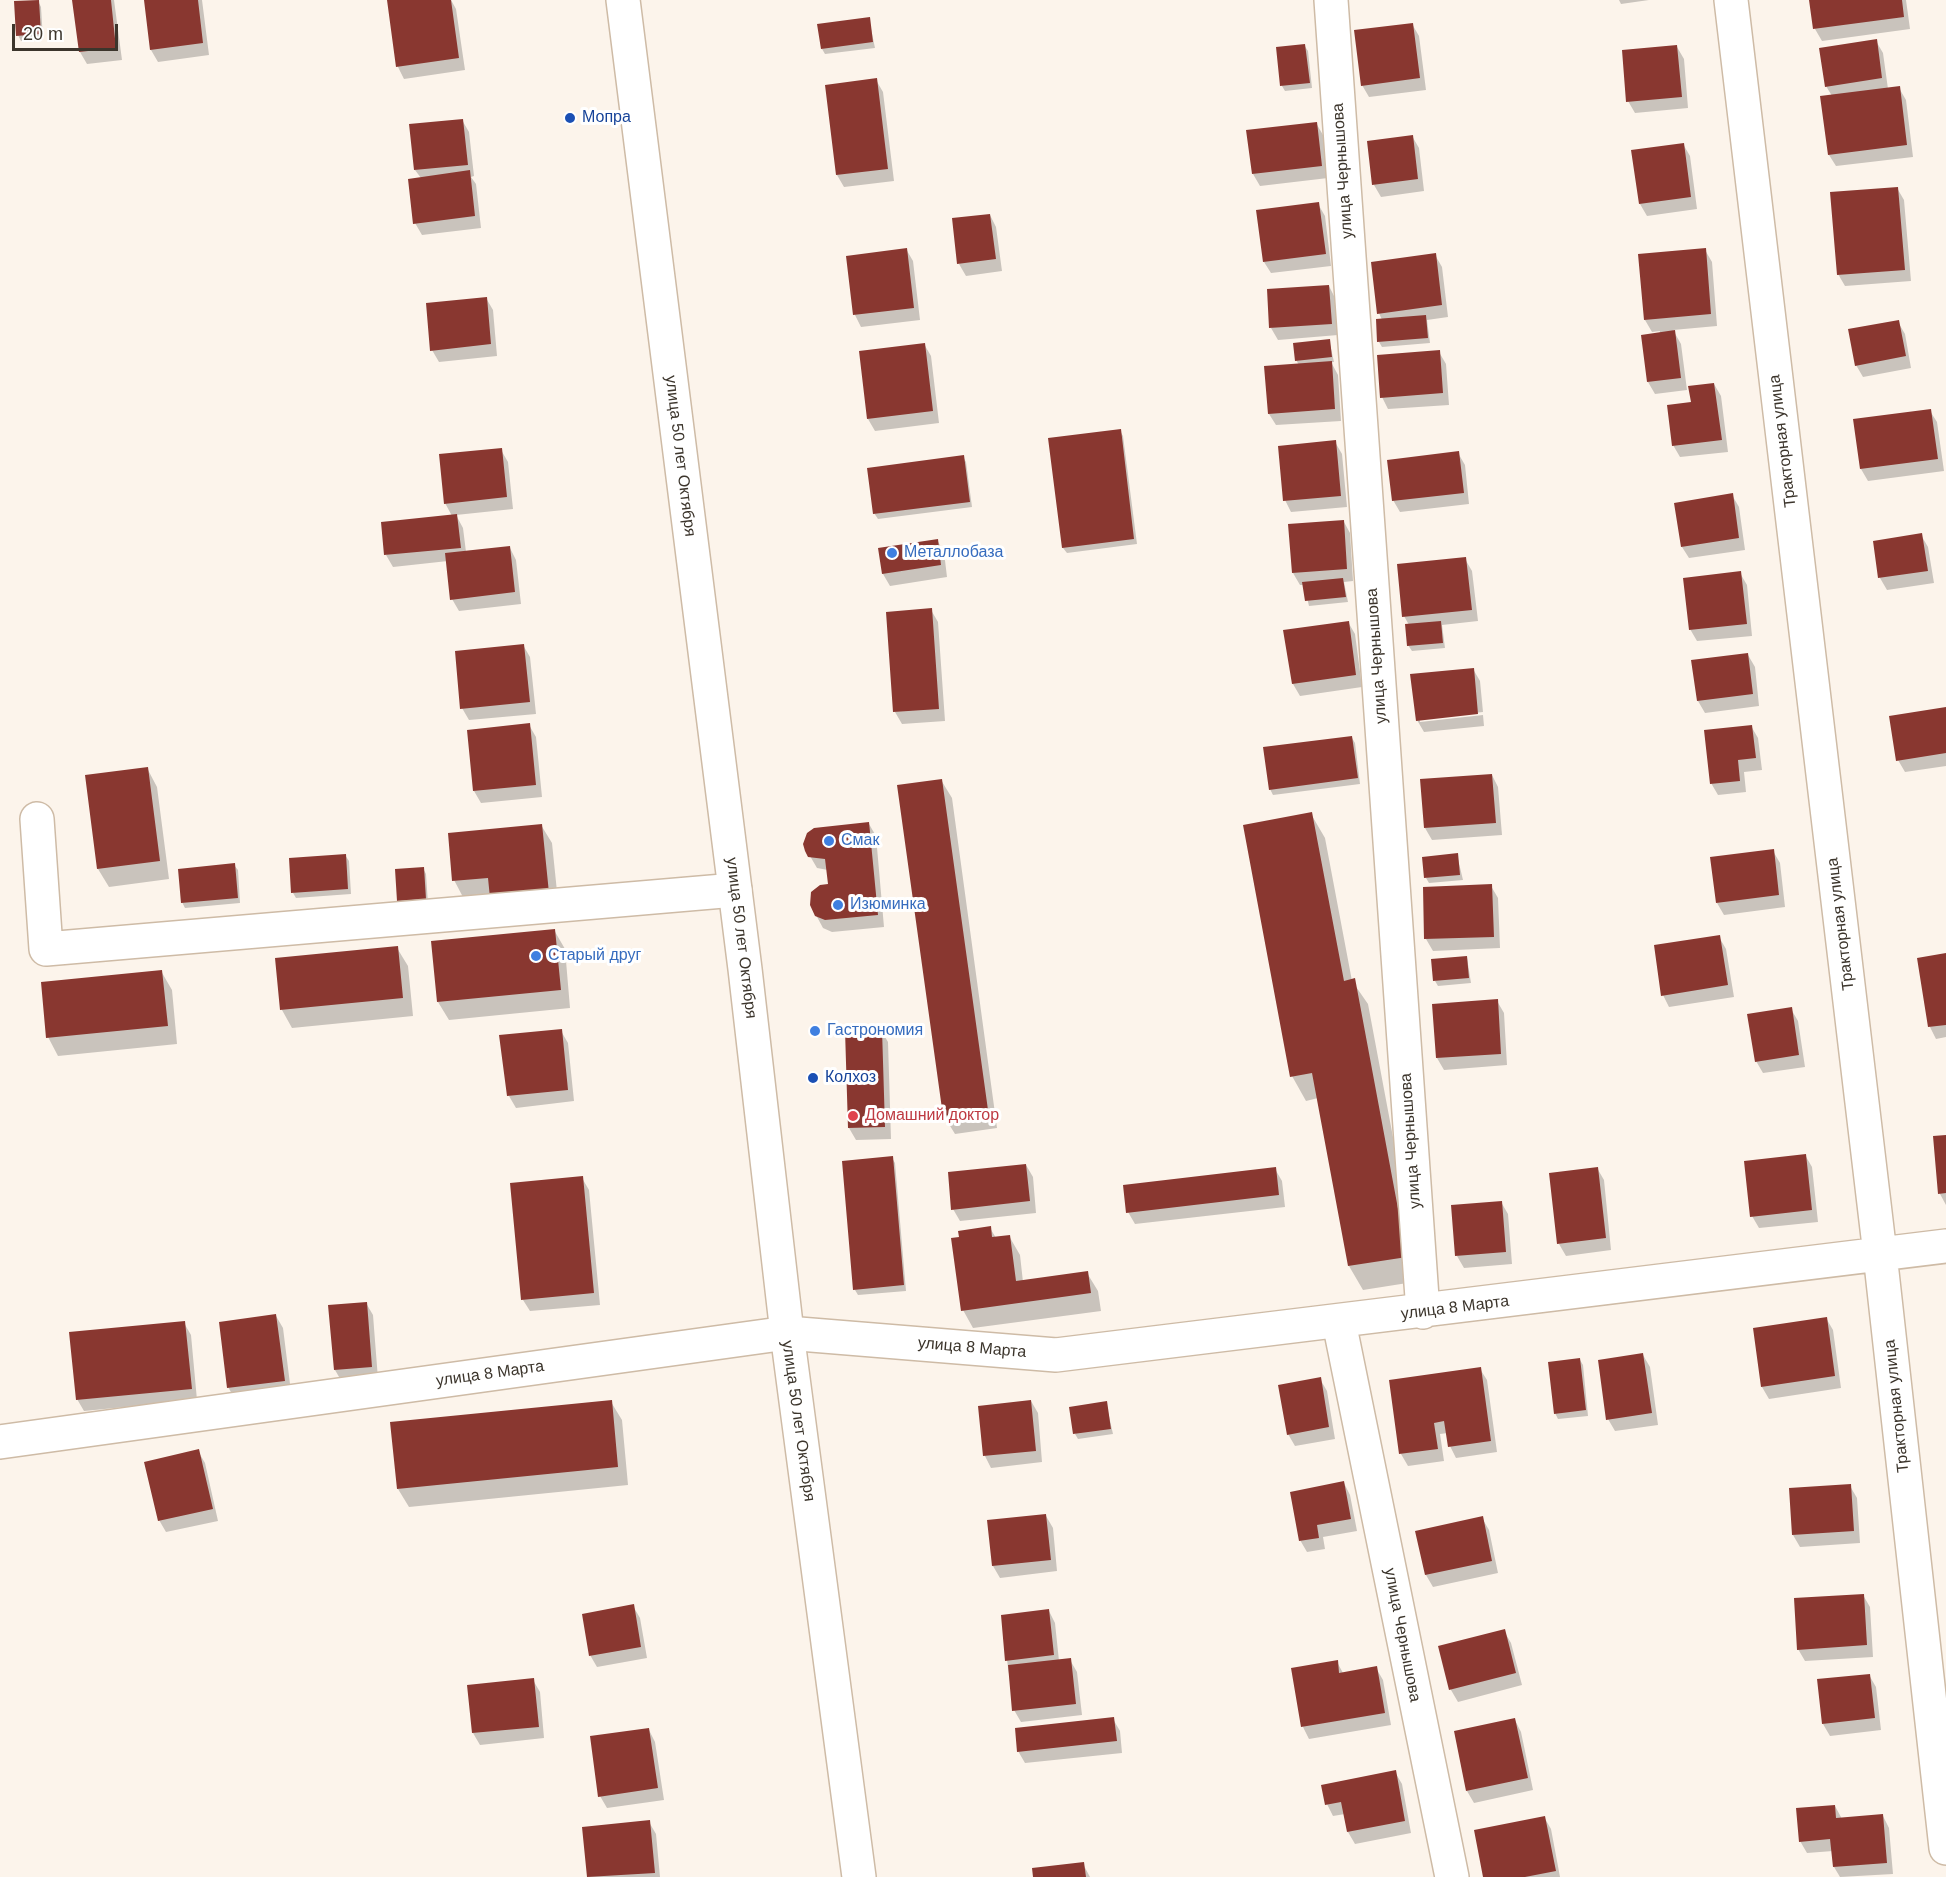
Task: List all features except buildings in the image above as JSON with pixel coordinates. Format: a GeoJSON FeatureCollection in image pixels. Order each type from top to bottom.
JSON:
{"type":"FeatureCollection","features":[{"type":"Feature","properties":{"kind":"street","name":"улица 50 лет Октября"},"geometry":{"type":"LineString","coordinates":[[623,0],[735,890],[787,1333],[859,1877]]}},
{"type":"Feature","properties":{"kind":"street","name":"улица Чернышова"},"geometry":{"type":"LineString","coordinates":[[1331,0],[1423,1312]]}},
{"type":"Feature","properties":{"kind":"street","name":"Тракторная улица"},"geometry":{"type":"LineString","coordinates":[[1731,0],[1880,1254],[1946,1848]]}},
{"type":"Feature","properties":{"kind":"street"},"geometry":{"type":"LineString","coordinates":[[37,819],[46,949],[735,890]]}},
{"type":"Feature","properties":{"kind":"street","name":"улица 8 Марта"},"geometry":{"type":"LineString","coordinates":[[0,1442],[787,1333],[1056,1355],[1423,1312],[1946,1246]]}},
{"type":"Feature","properties":{"kind":"street","name":"улица Чернышова"},"geometry":{"type":"LineString","coordinates":[[1339,1322],[1452,1877]]}},
{"type":"Feature","properties":{"kind":"place","name":"Мопра"},"geometry":{"type":"Point","coordinates":[570,118]}},
{"type":"Feature","properties":{"kind":"place","name":"Металлобаза"},"geometry":{"type":"Point","coordinates":[892,553]}},
{"type":"Feature","properties":{"kind":"place","name":"Смак"},"geometry":{"type":"Point","coordinates":[829,841]}},
{"type":"Feature","properties":{"kind":"place","name":"Изюминка"},"geometry":{"type":"Point","coordinates":[838,905]}},
{"type":"Feature","properties":{"kind":"place","name":"Старый друг"},"geometry":{"type":"Point","coordinates":[536,956]}},
{"type":"Feature","properties":{"kind":"place","name":"Гастрономия"},"geometry":{"type":"Point","coordinates":[815,1031]}},
{"type":"Feature","properties":{"kind":"place","name":"Колхоз"},"geometry":{"type":"Point","coordinates":[813,1078]}},
{"type":"Feature","properties":{"kind":"place","name":"Домашний доктор"},"geometry":{"type":"Point","coordinates":[853,1116]}}]}
